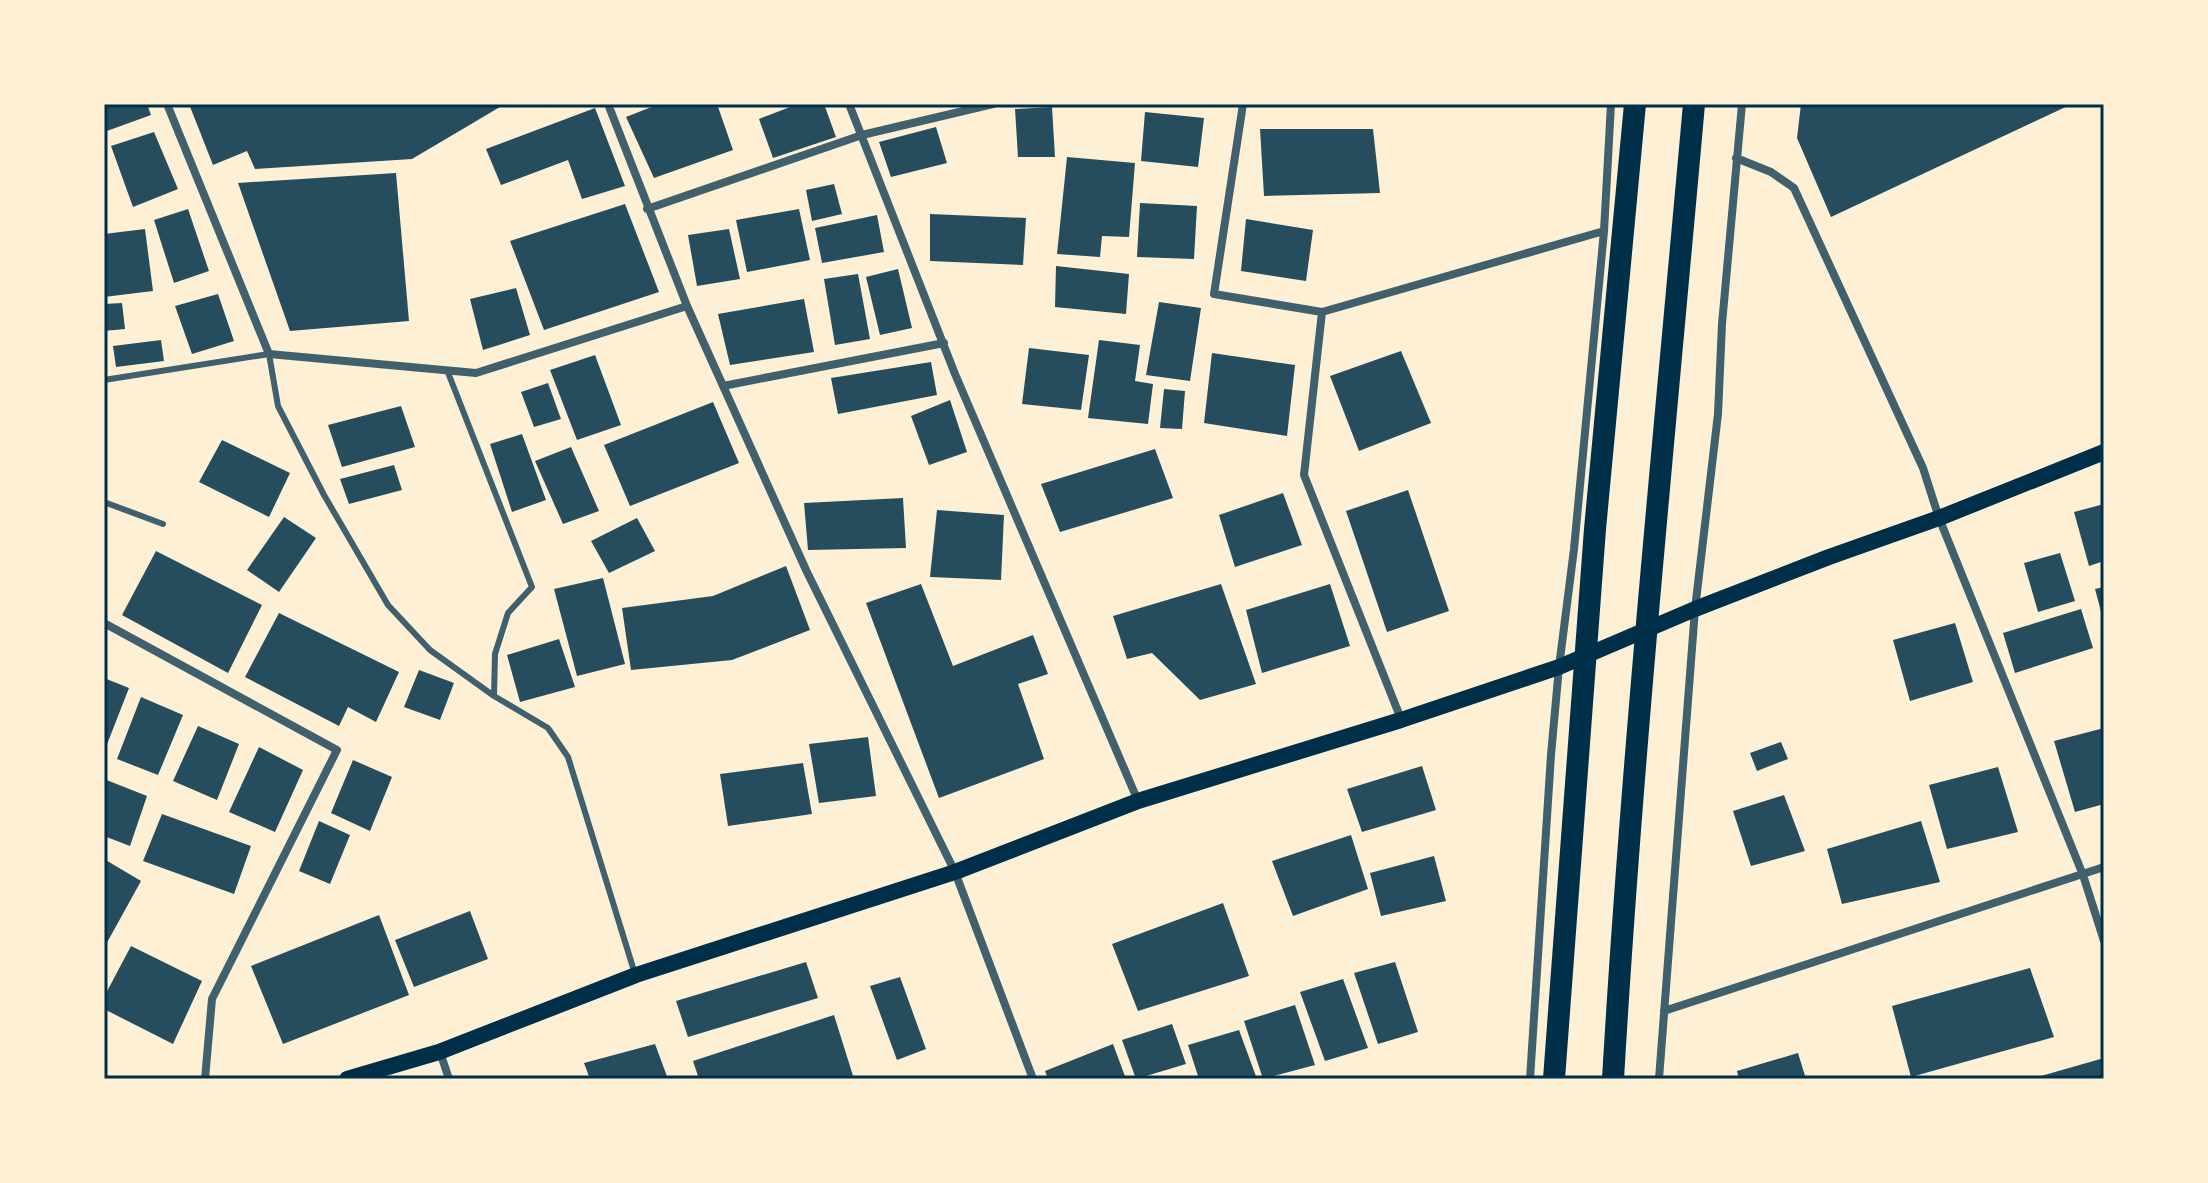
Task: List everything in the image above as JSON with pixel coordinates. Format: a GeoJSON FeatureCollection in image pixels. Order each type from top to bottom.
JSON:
{"type":"FeatureCollection","features":[{"type":"Feature","properties":{"kind":"highway"},"geometry":{"type":"LineString","coordinates":[[1554,1079],[1595,529],[1635,104]]}},
{"type":"Feature","properties":{"kind":"highway"},"geometry":{"type":"LineString","coordinates":[[1613,1079],[1694,104]]}},
{"type":"Feature","properties":{"kind":"main road"},"geometry":{"type":"LineString","coordinates":[[347,1079],[439,1052],[636,975],[955,872],[1138,801],[1401,720],[1559,667],[1695,609],[1939,518],[2104,452]]}},
{"type":"Feature","properties":{"kind":"street"},"geometry":{"type":"LineString","coordinates":[[167,104],[269,354],[476,373],[687,306]]}},
{"type":"Feature","properties":{"kind":"street"},"geometry":{"type":"LineString","coordinates":[[608,104],[687,306],[806,570],[955,872],[1033,1079]]}},
{"type":"Feature","properties":{"kind":"street"},"geometry":{"type":"LineString","coordinates":[[849,104],[961,389],[1138,801]]}},
{"type":"Feature","properties":{"kind":"street"},"geometry":{"type":"LineString","coordinates":[[647,209],[862,135],[993,104]]}},
{"type":"Feature","properties":{"kind":"street"},"geometry":{"type":"LineString","coordinates":[[1243,104],[1214,294],[1322,312],[1604,231]]}},
{"type":"Feature","properties":{"kind":"street"},"geometry":{"type":"LineString","coordinates":[[1529,1079],[1559,667],[1574,549],[1604,231],[1611,104]]}},
{"type":"Feature","properties":{"kind":"street"},"geometry":{"type":"LineString","coordinates":[[1659,1079],[1695,609],[1718,414],[1722,324],[1742,104]]}},
{"type":"Feature","properties":{"kind":"street"},"geometry":{"type":"LineString","coordinates":[[1736,158],[1771,172],[1794,188],[1923,468],[1939,518],[2083,875],[2104,941]]}},
{"type":"Feature","properties":{"kind":"street"},"geometry":{"type":"LineString","coordinates":[[1322,312],[1304,475],[1401,720]]}},
{"type":"Feature","properties":{"kind":"street"},"geometry":{"type":"LineString","coordinates":[[723,386],[944,343]]}},
{"type":"Feature","properties":{"kind":"street"},"geometry":{"type":"LineString","coordinates":[[104,623],[337,750],[212,999],[205,1079]]}},
{"type":"Feature","properties":{"kind":"street"},"geometry":{"type":"LineString","coordinates":[[1664,1011],[2104,867]]}},
{"type":"Feature","properties":{"kind":"street"},"geometry":{"type":"LineString","coordinates":[[439,1052],[449,1079]]}},
{"type":"Feature","properties":{"kind":"lane"},"geometry":{"type":"LineString","coordinates":[[104,380],[269,354],[278,406],[324,495],[388,605],[430,650],[494,696],[548,728],[568,757],[636,975]]}},
{"type":"Feature","properties":{"kind":"lane"},"geometry":{"type":"LineString","coordinates":[[447,370],[532,587],[508,613],[495,654],[494,696]]}},
{"type":"Feature","properties":{"kind":"lane"},"geometry":{"type":"LineString","coordinates":[[104,502],[163,524]]}},
{"type":"Feature","properties":{"kind":"building"},"geometry":{"type":"Polygon","coordinates":[[[104,104],[147,104],[151,115],[104,132],[104,104]]]}},
{"type":"Feature","properties":{"kind":"building"},"geometry":{"type":"Polygon","coordinates":[[[189,104],[505,104],[412,159],[255,169],[247,151],[213,165],[189,104]]]}},
{"type":"Feature","properties":{"kind":"building"},"geometry":{"type":"Polygon","coordinates":[[[659,104],[717,104],[733,150],[654,178],[626,117],[659,104]]]}},
{"type":"Feature","properties":{"kind":"building"},"geometry":{"type":"Polygon","coordinates":[[[798,104],[824,104],[836,137],[773,158],[759,119],[798,104]]]}},
{"type":"Feature","properties":{"kind":"building"},"geometry":{"type":"Polygon","coordinates":[[[1801,104],[2072,104],[1831,217],[1797,138],[1801,104]]]}},
{"type":"Feature","properties":{"kind":"building"},"geometry":{"type":"Polygon","coordinates":[[[1052,107],[1055,157],[1018,157],[1015,109],[1052,107]]]}},
{"type":"Feature","properties":{"kind":"building"},"geometry":{"type":"Polygon","coordinates":[[[595,108],[625,186],[582,199],[568,160],[501,185],[486,149],[595,108]]]}},
{"type":"Feature","properties":{"kind":"building"},"geometry":{"type":"Polygon","coordinates":[[[1145,112],[1204,118],[1198,167],[1141,161],[1145,112]]]}},
{"type":"Feature","properties":{"kind":"building"},"geometry":{"type":"Polygon","coordinates":[[[936,127],[947,163],[891,177],[879,142],[936,127]]]}},
{"type":"Feature","properties":{"kind":"building"},"geometry":{"type":"Polygon","coordinates":[[[1260,129],[1373,129],[1380,193],[1264,196],[1260,129]]]}},
{"type":"Feature","properties":{"kind":"building"},"geometry":{"type":"Polygon","coordinates":[[[154,132],[178,189],[133,207],[111,146],[154,132]]]}},
{"type":"Feature","properties":{"kind":"building"},"geometry":{"type":"Polygon","coordinates":[[[1067,157],[1135,163],[1129,237],[1102,236],[1100,257],[1057,254],[1067,157]]]}},
{"type":"Feature","properties":{"kind":"building"},"geometry":{"type":"Polygon","coordinates":[[[396,173],[409,321],[290,331],[238,183],[396,173]]]}},
{"type":"Feature","properties":{"kind":"building"},"geometry":{"type":"Polygon","coordinates":[[[834,184],[842,214],[812,221],[806,190],[834,184]]]}},
{"type":"Feature","properties":{"kind":"building"},"geometry":{"type":"Polygon","coordinates":[[[1140,203],[1197,206],[1194,259],[1137,257],[1140,203]]]}},
{"type":"Feature","properties":{"kind":"building"},"geometry":{"type":"Polygon","coordinates":[[[625,204],[659,292],[544,330],[510,241],[625,204]]]}},
{"type":"Feature","properties":{"kind":"building"},"geometry":{"type":"Polygon","coordinates":[[[188,209],[209,271],[174,283],[154,220],[188,209]]]}},
{"type":"Feature","properties":{"kind":"building"},"geometry":{"type":"Polygon","coordinates":[[[799,209],[810,260],[747,272],[736,220],[799,209]]]}},
{"type":"Feature","properties":{"kind":"building"},"geometry":{"type":"Polygon","coordinates":[[[930,214],[1026,218],[1023,265],[930,261],[930,214]]]}},
{"type":"Feature","properties":{"kind":"building"},"geometry":{"type":"Polygon","coordinates":[[[877,215],[884,252],[822,263],[815,228],[877,215]]]}},
{"type":"Feature","properties":{"kind":"building"},"geometry":{"type":"Polygon","coordinates":[[[1246,219],[1313,230],[1306,281],[1241,271],[1246,219]]]}},
{"type":"Feature","properties":{"kind":"building"},"geometry":{"type":"Polygon","coordinates":[[[145,229],[153,291],[104,297],[104,234],[145,229]]]}},
{"type":"Feature","properties":{"kind":"building"},"geometry":{"type":"Polygon","coordinates":[[[729,229],[740,279],[697,286],[688,235],[729,229]]]}},
{"type":"Feature","properties":{"kind":"building"},"geometry":{"type":"Polygon","coordinates":[[[1056,266],[1129,274],[1126,314],[1055,307],[1056,266]]]}},
{"type":"Feature","properties":{"kind":"building"},"geometry":{"type":"Polygon","coordinates":[[[898,269],[912,328],[880,335],[866,277],[898,269]]]}},
{"type":"Feature","properties":{"kind":"building"},"geometry":{"type":"Polygon","coordinates":[[[858,274],[870,339],[835,345],[824,279],[858,274]]]}},
{"type":"Feature","properties":{"kind":"building"},"geometry":{"type":"Polygon","coordinates":[[[516,288],[530,335],[483,350],[470,299],[516,288]]]}},
{"type":"Feature","properties":{"kind":"building"},"geometry":{"type":"Polygon","coordinates":[[[218,294],[234,341],[192,354],[175,306],[218,294]]]}},
{"type":"Feature","properties":{"kind":"building"},"geometry":{"type":"Polygon","coordinates":[[[804,299],[814,352],[730,365],[718,314],[804,299]]]}},
{"type":"Feature","properties":{"kind":"building"},"geometry":{"type":"Polygon","coordinates":[[[1159,302],[1201,308],[1190,381],[1146,375],[1159,302]]]}},
{"type":"Feature","properties":{"kind":"building"},"geometry":{"type":"Polygon","coordinates":[[[122,303],[125,329],[104,331],[104,304],[122,303]]]}},
{"type":"Feature","properties":{"kind":"building"},"geometry":{"type":"Polygon","coordinates":[[[161,340],[164,361],[116,367],[113,346],[161,340]]]}},
{"type":"Feature","properties":{"kind":"building"},"geometry":{"type":"Polygon","coordinates":[[[1099,340],[1140,345],[1135,381],[1153,384],[1148,424],[1088,418],[1099,340]]]}},
{"type":"Feature","properties":{"kind":"building"},"geometry":{"type":"Polygon","coordinates":[[[1029,348],[1089,355],[1081,410],[1022,404],[1029,348]]]}},
{"type":"Feature","properties":{"kind":"building"},"geometry":{"type":"Polygon","coordinates":[[[1401,351],[1431,423],[1359,451],[1330,376],[1401,351]]]}},
{"type":"Feature","properties":{"kind":"building"},"geometry":{"type":"Polygon","coordinates":[[[1212,353],[1295,365],[1287,436],[1204,423],[1212,353]]]}},
{"type":"Feature","properties":{"kind":"building"},"geometry":{"type":"Polygon","coordinates":[[[595,355],[621,425],[577,440],[550,370],[595,355]]]}},
{"type":"Feature","properties":{"kind":"building"},"geometry":{"type":"Polygon","coordinates":[[[931,362],[937,395],[838,414],[831,378],[931,362]]]}},
{"type":"Feature","properties":{"kind":"building"},"geometry":{"type":"Polygon","coordinates":[[[548,383],[561,419],[534,427],[521,392],[548,383]]]}},
{"type":"Feature","properties":{"kind":"building"},"geometry":{"type":"Polygon","coordinates":[[[1164,389],[1185,391],[1182,429],[1160,428],[1164,389]]]}},
{"type":"Feature","properties":{"kind":"building"},"geometry":{"type":"Polygon","coordinates":[[[950,400],[967,452],[929,465],[911,416],[950,400]]]}},
{"type":"Feature","properties":{"kind":"building"},"geometry":{"type":"Polygon","coordinates":[[[713,402],[739,463],[630,506],[604,445],[713,402]]]}},
{"type":"Feature","properties":{"kind":"building"},"geometry":{"type":"Polygon","coordinates":[[[401,406],[415,447],[342,467],[328,425],[401,406]]]}},
{"type":"Feature","properties":{"kind":"building"},"geometry":{"type":"Polygon","coordinates":[[[522,434],[546,500],[512,512],[490,444],[522,434]]]}},
{"type":"Feature","properties":{"kind":"building"},"geometry":{"type":"Polygon","coordinates":[[[222,440],[290,473],[269,517],[199,482],[222,440]]]}},
{"type":"Feature","properties":{"kind":"building"},"geometry":{"type":"Polygon","coordinates":[[[571,447],[599,511],[563,524],[535,461],[571,447]]]}},
{"type":"Feature","properties":{"kind":"building"},"geometry":{"type":"Polygon","coordinates":[[[1155,449],[1173,498],[1060,532],[1041,484],[1155,449]]]}},
{"type":"Feature","properties":{"kind":"building"},"geometry":{"type":"Polygon","coordinates":[[[394,465],[402,490],[349,504],[340,479],[394,465]]]}},
{"type":"Feature","properties":{"kind":"building"},"geometry":{"type":"Polygon","coordinates":[[[1408,490],[1449,611],[1387,632],[1346,511],[1408,490]]]}},
{"type":"Feature","properties":{"kind":"building"},"geometry":{"type":"Polygon","coordinates":[[[1283,493],[1302,545],[1235,567],[1219,515],[1283,493]]]}},
{"type":"Feature","properties":{"kind":"building"},"geometry":{"type":"Polygon","coordinates":[[[903,498],[906,548],[808,550],[804,503],[903,498]]]}},
{"type":"Feature","properties":{"kind":"building"},"geometry":{"type":"Polygon","coordinates":[[[2104,504],[2104,561],[2089,566],[2074,512],[2104,504]]]}},
{"type":"Feature","properties":{"kind":"building"},"geometry":{"type":"Polygon","coordinates":[[[937,510],[1004,515],[1001,580],[930,577],[937,510]]]}},
{"type":"Feature","properties":{"kind":"building"},"geometry":{"type":"Polygon","coordinates":[[[284,517],[316,538],[279,592],[247,570],[284,517]]]}},
{"type":"Feature","properties":{"kind":"building"},"geometry":{"type":"Polygon","coordinates":[[[637,518],[655,551],[609,573],[591,541],[637,518]]]}},
{"type":"Feature","properties":{"kind":"building"},"geometry":{"type":"Polygon","coordinates":[[[156,551],[262,605],[228,673],[122,615],[156,551]]]}},
{"type":"Feature","properties":{"kind":"building"},"geometry":{"type":"Polygon","coordinates":[[[2060,553],[2075,601],[2038,612],[2024,563],[2060,553]]]}},
{"type":"Feature","properties":{"kind":"building"},"geometry":{"type":"Polygon","coordinates":[[[786,566],[810,630],[732,660],[631,670],[622,608],[713,596],[786,566]]]}},
{"type":"Feature","properties":{"kind":"building"},"geometry":{"type":"Polygon","coordinates":[[[603,578],[625,664],[577,676],[554,589],[603,578]]]}},
{"type":"Feature","properties":{"kind":"building"},"geometry":{"type":"Polygon","coordinates":[[[921,584],[953,666],[1033,635],[1048,674],[1018,684],[1044,759],[939,798],[866,603],[921,584]]]}},
{"type":"Feature","properties":{"kind":"building"},"geometry":{"type":"Polygon","coordinates":[[[1221,584],[1256,684],[1200,700],[1152,653],[1127,659],[1113,616],[1221,584]]]}},
{"type":"Feature","properties":{"kind":"building"},"geometry":{"type":"Polygon","coordinates":[[[1330,584],[1350,646],[1262,673],[1246,610],[1330,584]]]}},
{"type":"Feature","properties":{"kind":"building"},"geometry":{"type":"Polygon","coordinates":[[[2104,587],[2104,619],[2103,619],[2095,589],[2104,587]]]}},
{"type":"Feature","properties":{"kind":"building"},"geometry":{"type":"Polygon","coordinates":[[[2081,609],[2093,648],[2015,673],[2003,633],[2081,609]]]}},
{"type":"Feature","properties":{"kind":"building"},"geometry":{"type":"Polygon","coordinates":[[[279,613],[399,672],[376,722],[348,707],[339,726],[245,677],[279,613]]]}},
{"type":"Feature","properties":{"kind":"building"},"geometry":{"type":"Polygon","coordinates":[[[1955,623],[1973,682],[1910,701],[1893,640],[1955,623]]]}},
{"type":"Feature","properties":{"kind":"building"},"geometry":{"type":"Polygon","coordinates":[[[559,639],[575,687],[520,702],[507,655],[559,639]]]}},
{"type":"Feature","properties":{"kind":"building"},"geometry":{"type":"Polygon","coordinates":[[[419,670],[454,683],[440,720],[404,707],[419,670]]]}},
{"type":"Feature","properties":{"kind":"building"},"geometry":{"type":"Polygon","coordinates":[[[104,678],[129,688],[104,752],[104,678]]]}},
{"type":"Feature","properties":{"kind":"building"},"geometry":{"type":"Polygon","coordinates":[[[141,697],[183,715],[158,775],[117,759],[141,697]]]}},
{"type":"Feature","properties":{"kind":"building"},"geometry":{"type":"Polygon","coordinates":[[[198,726],[239,744],[217,800],[173,781],[198,726]]]}},
{"type":"Feature","properties":{"kind":"building"},"geometry":{"type":"Polygon","coordinates":[[[2104,728],[2104,804],[2075,812],[2054,741],[2104,728]]]}},
{"type":"Feature","properties":{"kind":"building"},"geometry":{"type":"Polygon","coordinates":[[[868,737],[876,796],[819,803],[809,744],[868,737]]]}},
{"type":"Feature","properties":{"kind":"building"},"geometry":{"type":"Polygon","coordinates":[[[1781,742],[1788,759],[1757,771],[1750,753],[1781,742]]]}},
{"type":"Feature","properties":{"kind":"building"},"geometry":{"type":"Polygon","coordinates":[[[259,747],[303,770],[275,832],[229,812],[259,747]]]}},
{"type":"Feature","properties":{"kind":"building"},"geometry":{"type":"Polygon","coordinates":[[[353,760],[392,777],[370,831],[331,813],[353,760]]]}},
{"type":"Feature","properties":{"kind":"building"},"geometry":{"type":"Polygon","coordinates":[[[803,763],[812,814],[728,826],[720,774],[803,763]]]}},
{"type":"Feature","properties":{"kind":"building"},"geometry":{"type":"Polygon","coordinates":[[[1422,766],[1436,810],[1362,832],[1347,789],[1422,766]]]}},
{"type":"Feature","properties":{"kind":"building"},"geometry":{"type":"Polygon","coordinates":[[[1998,767],[2018,832],[1947,849],[1929,785],[1998,767]]]}},
{"type":"Feature","properties":{"kind":"building"},"geometry":{"type":"Polygon","coordinates":[[[104,779],[147,796],[130,846],[104,836],[104,779]]]}},
{"type":"Feature","properties":{"kind":"building"},"geometry":{"type":"Polygon","coordinates":[[[1784,795],[1805,851],[1751,866],[1733,811],[1784,795]]]}},
{"type":"Feature","properties":{"kind":"building"},"geometry":{"type":"Polygon","coordinates":[[[162,814],[251,846],[234,894],[143,861],[162,814]]]}},
{"type":"Feature","properties":{"kind":"building"},"geometry":{"type":"Polygon","coordinates":[[[319,821],[350,835],[330,884],[299,871],[319,821]]]}},
{"type":"Feature","properties":{"kind":"building"},"geometry":{"type":"Polygon","coordinates":[[[1921,821],[1940,882],[1842,904],[1827,849],[1921,821]]]}},
{"type":"Feature","properties":{"kind":"building"},"geometry":{"type":"Polygon","coordinates":[[[1351,835],[1368,889],[1293,916],[1272,861],[1351,835]]]}},
{"type":"Feature","properties":{"kind":"building"},"geometry":{"type":"Polygon","coordinates":[[[1434,856],[1446,901],[1381,916],[1370,873],[1434,856]]]}},
{"type":"Feature","properties":{"kind":"building"},"geometry":{"type":"Polygon","coordinates":[[[104,859],[141,881],[104,948],[104,859]]]}},
{"type":"Feature","properties":{"kind":"building"},"geometry":{"type":"Polygon","coordinates":[[[1223,903],[1249,976],[1138,1011],[1112,944],[1223,903]]]}},
{"type":"Feature","properties":{"kind":"building"},"geometry":{"type":"Polygon","coordinates":[[[470,911],[488,959],[414,987],[395,940],[470,911]]]}},
{"type":"Feature","properties":{"kind":"building"},"geometry":{"type":"Polygon","coordinates":[[[379,915],[409,995],[283,1044],[251,966],[379,915]]]}},
{"type":"Feature","properties":{"kind":"building"},"geometry":{"type":"Polygon","coordinates":[[[131,946],[202,981],[173,1044],[104,1009],[104,997],[131,946]]]}},
{"type":"Feature","properties":{"kind":"building"},"geometry":{"type":"Polygon","coordinates":[[[806,962],[818,998],[688,1037],[676,1001],[806,962]]]}},
{"type":"Feature","properties":{"kind":"building"},"geometry":{"type":"Polygon","coordinates":[[[1395,962],[1418,1032],[1378,1044],[1354,973],[1395,962]]]}},
{"type":"Feature","properties":{"kind":"building"},"geometry":{"type":"Polygon","coordinates":[[[2030,968],[2054,1037],[1911,1077],[1892,1006],[2030,968]]]}},
{"type":"Feature","properties":{"kind":"building"},"geometry":{"type":"Polygon","coordinates":[[[900,977],[926,1049],[897,1060],[870,986],[900,977]]]}},
{"type":"Feature","properties":{"kind":"building"},"geometry":{"type":"Polygon","coordinates":[[[1343,979],[1368,1048],[1325,1061],[1300,992],[1343,979]]]}},
{"type":"Feature","properties":{"kind":"building"},"geometry":{"type":"Polygon","coordinates":[[[1295,1005],[1315,1065],[1263,1079],[1244,1021],[1295,1005]]]}},
{"type":"Feature","properties":{"kind":"building"},"geometry":{"type":"Polygon","coordinates":[[[834,1015],[854,1079],[699,1079],[693,1061],[834,1015]]]}},
{"type":"Feature","properties":{"kind":"building"},"geometry":{"type":"Polygon","coordinates":[[[1172,1024],[1186,1064],[1136,1079],[1122,1040],[1172,1024]]]}},
{"type":"Feature","properties":{"kind":"building"},"geometry":{"type":"Polygon","coordinates":[[[1239,1030],[1257,1079],[1199,1079],[1188,1045],[1239,1030]]]}},
{"type":"Feature","properties":{"kind":"building"},"geometry":{"type":"Polygon","coordinates":[[[655,1044],[668,1079],[590,1079],[584,1063],[655,1044]]]}},
{"type":"Feature","properties":{"kind":"building"},"geometry":{"type":"Polygon","coordinates":[[[1113,1044],[1126,1079],[1048,1079],[1045,1071],[1113,1044]]]}},
{"type":"Feature","properties":{"kind":"building"},"geometry":{"type":"Polygon","coordinates":[[[1798,1053],[1806,1079],[1739,1079],[1737,1071],[1798,1053]]]}},
{"type":"Feature","properties":{"kind":"building"},"geometry":{"type":"Polygon","coordinates":[[[2104,1058],[2104,1079],[2034,1079],[2034,1078],[2104,1058]]]}}]}
